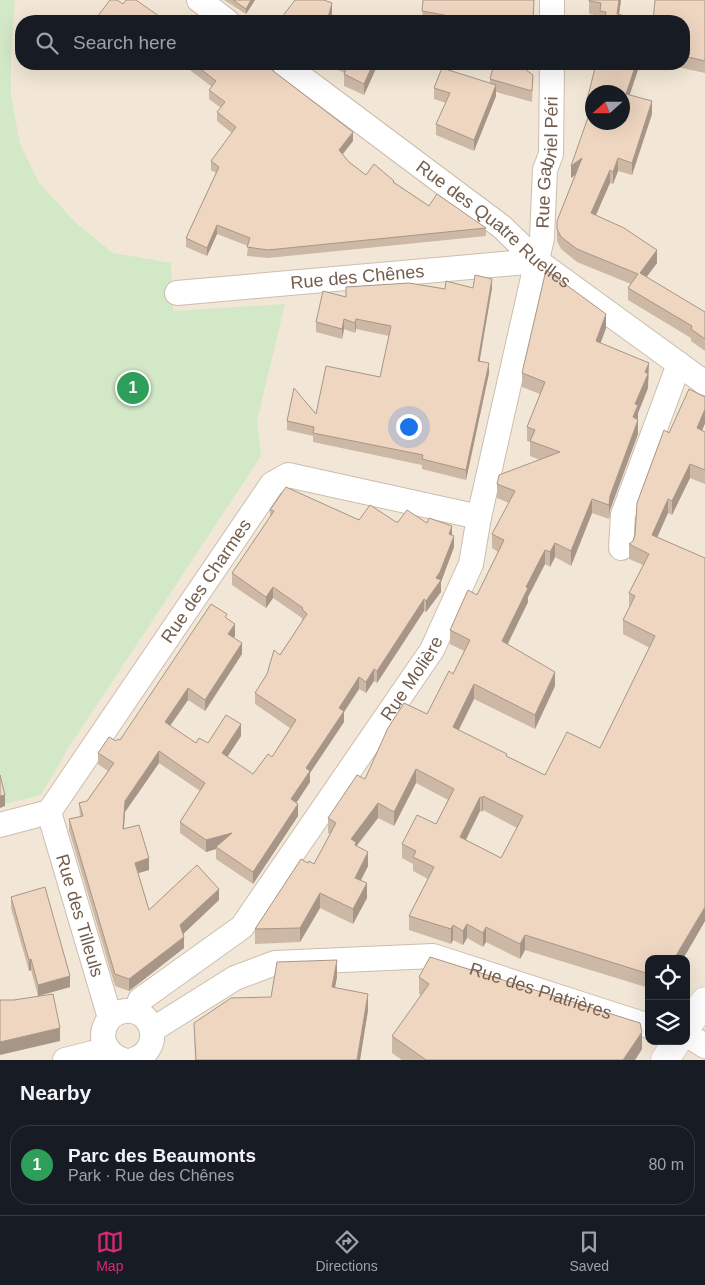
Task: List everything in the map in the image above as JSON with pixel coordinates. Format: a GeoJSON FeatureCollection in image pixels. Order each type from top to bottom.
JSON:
{"type":"FeatureCollection","features":[{"type":"Feature","properties":{"kind":"main road"},"geometry":{"type":"LineString","coordinates":[[690,1022],[705,1001]]}},
{"type":"Feature","properties":{"kind":"main road"},"geometry":{"type":"LineString","coordinates":[[665,1060],[674,1045]]}},
{"type":"Feature","properties":{"kind":"street"},"geometry":{"type":"LineString","coordinates":[[198,0],[219,15]]}},
{"type":"Feature","properties":{"kind":"street"},"geometry":{"type":"LineString","coordinates":[[552,0],[552,15]]}},
{"type":"Feature","properties":{"kind":"street","name":"Rue des Quatre Ruelles"},"geometry":{"type":"LineString","coordinates":[[292,70],[502,227],[537,261],[705,383]]}},
{"type":"Feature","properties":{"kind":"street","name":"Rue Gabriel Péri"},"geometry":{"type":"LineString","coordinates":[[537,261],[542,238],[545,170],[551,154],[552,70]]}},
{"type":"Feature","properties":{"kind":"street","name":"Rue des Chênes"},"geometry":{"type":"LineString","coordinates":[[177,293],[537,261]]}},
{"type":"Feature","properties":{"kind":"street","name":"Rue Molière"},"geometry":{"type":"LineString","coordinates":[[137,1012],[140,1000],[242,927],[432,650],[471,564],[478,517],[537,261]]}},
{"type":"Feature","properties":{"kind":"street"},"geometry":{"type":"LineString","coordinates":[[621,548],[622,516],[679,364]]}},
{"type":"Feature","properties":{"kind":"street","name":"Rue des Charmes"},"geometry":{"type":"LineString","coordinates":[[49,812],[272,484],[288,475],[478,517]]}},
{"type":"Feature","properties":{"kind":"street"},"geometry":{"type":"LineString","coordinates":[[0,825],[49,812]]}},
{"type":"Feature","properties":{"kind":"street","name":"Rue des Tilleuls"},"geometry":{"type":"LineString","coordinates":[[49,812],[110,1018]]}},
{"type":"Feature","properties":{"kind":"street","name":"Rue des Platrières"},"geometry":{"type":"LineString","coordinates":[[152,1030],[235,978],[275,963],[433,956],[645,1025]]}},
{"type":"Feature","properties":{"kind":"street"},"geometry":{"type":"LineString","coordinates":[[65,1060],[93,1053],[128,1057],[146,1053],[152,1038],[149,1022],[137,1012],[122,1011],[110,1018],[106,1023],[103,1036],[128,1057]]}},
{"type":"Feature","properties":{"kind":"street"},"geometry":{"type":"LineString","coordinates":[[690,1037],[705,1046]]}},
{"type":"Feature","properties":{"kind":"shaded area"},"geometry":{"type":"Polygon","coordinates":[[[0,0],[705,0],[705,1060],[0,1060],[0,0]]]}},
{"type":"Feature","properties":{"kind":"green space"},"geometry":{"type":"Polygon","coordinates":[[[0,0],[15,0],[11,58],[11,95],[20,144],[39,183],[77,224],[113,253],[171,263],[173,311],[285,304],[257,421],[261,456],[69,747],[41,795],[0,805],[0,0]]]}},
{"type":"Feature","properties":{"kind":"building"},"geometry":{"type":"Polygon","coordinates":[[[110,0],[117,0],[123,4],[126,0],[136,0],[157,15],[99,15],[110,0]]]}},
{"type":"Feature","properties":{"kind":"building"},"geometry":{"type":"Polygon","coordinates":[[[233,0],[251,0],[246,9],[233,0]]]}},
{"type":"Feature","properties":{"kind":"building"},"geometry":{"type":"Polygon","coordinates":[[[295,0],[324,0],[332,3],[329,15],[284,15],[295,0]]]}},
{"type":"Feature","properties":{"kind":"building"},"geometry":{"type":"Polygon","coordinates":[[[423,0],[534,0],[533,15],[444,15],[422,11],[423,0]]]}},
{"type":"Feature","properties":{"kind":"building"},"geometry":{"type":"Polygon","coordinates":[[[619,0],[617,14],[621,15],[605,15],[606,12],[600,11],[601,3],[589,1],[619,0]]]}},
{"type":"Feature","properties":{"kind":"building"},"geometry":{"type":"Polygon","coordinates":[[[655,0],[705,0],[705,61],[690,57],[690,15],[654,15],[655,0]]]}},
{"type":"Feature","properties":{"kind":"building"},"geometry":{"type":"Polygon","coordinates":[[[202,70],[272,70],[353,132],[339,150],[349,162],[366,175],[374,164],[393,182],[429,206],[437,194],[486,228],[268,250],[247,247],[250,238],[217,225],[207,248],[186,238],[219,167],[211,161],[236,127],[217,112],[225,102],[209,90],[216,81],[202,70]]]}},
{"type":"Feature","properties":{"kind":"building"},"geometry":{"type":"Polygon","coordinates":[[[346,70],[370,70],[364,84],[344,74],[346,70]]]}},
{"type":"Feature","properties":{"kind":"building"},"geometry":{"type":"Polygon","coordinates":[[[441,70],[448,70],[496,85],[474,140],[436,124],[450,93],[434,88],[441,70]]]}},
{"type":"Feature","properties":{"kind":"building"},"geometry":{"type":"Polygon","coordinates":[[[492,70],[526,70],[533,75],[532,91],[490,79],[492,70]]]}},
{"type":"Feature","properties":{"kind":"building"},"geometry":{"type":"Polygon","coordinates":[[[594,70],[634,70],[629,85],[591,85],[594,70]]]}},
{"type":"Feature","properties":{"kind":"building"},"geometry":{"type":"Polygon","coordinates":[[[630,95],[652,101],[632,163],[618,158],[613,172],[610,170],[591,213],[624,228],[657,250],[640,273],[705,312],[705,339],[691,329],[692,326],[628,288],[638,274],[577,249],[561,237],[557,229],[557,221],[582,158],[571,166],[585,126],[585,130],[630,130],[630,95]]]}},
{"type":"Feature","properties":{"kind":"building"},"geometry":{"type":"Polygon","coordinates":[[[546,270],[606,314],[596,341],[649,363],[645,372],[648,374],[635,404],[638,405],[633,417],[638,420],[610,496],[609,505],[592,499],[571,551],[555,543],[550,552],[545,550],[502,641],[555,672],[535,715],[474,684],[453,727],[545,775],[567,732],[600,748],[655,636],[623,620],[635,596],[629,593],[649,554],[629,544],[633,541],[635,535],[637,503],[664,430],[669,433],[689,389],[705,397],[705,409],[697,428],[705,432],[705,470],[690,464],[672,501],[668,499],[652,535],[705,558],[705,907],[676,955],[645,955],[645,973],[525,935],[520,944],[486,927],[483,933],[467,924],[463,931],[453,925],[451,929],[409,916],[434,867],[413,857],[416,851],[402,844],[417,815],[436,824],[454,789],[416,769],[394,812],[378,803],[351,839],[356,842],[355,845],[368,852],[355,878],[367,883],[353,909],[320,893],[300,928],[255,929],[301,859],[314,864],[336,823],[328,818],[357,775],[365,779],[388,728],[404,703],[427,714],[449,671],[453,674],[470,640],[450,630],[468,590],[477,595],[504,540],[492,534],[515,491],[497,484],[499,475],[560,452],[530,441],[535,430],[527,427],[545,382],[522,373],[546,270]],[[483,796],[482,798],[480,797],[460,837],[501,858],[523,816],[483,796]]]}},
{"type":"Feature","properties":{"kind":"building"},"geometry":{"type":"Polygon","coordinates":[[[475,275],[492,279],[478,361],[489,363],[466,470],[422,459],[423,455],[313,433],[314,427],[287,421],[294,388],[316,414],[326,366],[380,377],[391,326],[356,319],[355,323],[344,319],[342,329],[316,322],[323,291],[346,297],[346,287],[409,283],[445,289],[446,281],[473,288],[475,275]]]}},
{"type":"Feature","properties":{"kind":"building"},"geometry":{"type":"Polygon","coordinates":[[[286,487],[359,520],[370,505],[396,522],[407,510],[427,523],[429,518],[452,526],[449,534],[454,536],[436,578],[441,580],[426,601],[424,599],[377,671],[374,669],[366,682],[359,677],[339,708],[344,711],[306,768],[310,771],[291,799],[298,804],[253,872],[216,847],[232,833],[206,840],[180,822],[205,783],[159,751],[125,801],[123,829],[139,825],[149,858],[135,863],[149,910],[197,865],[219,889],[180,925],[184,937],[129,979],[115,974],[69,819],[83,816],[79,803],[87,801],[114,763],[98,753],[109,737],[116,741],[120,740],[211,604],[227,614],[225,617],[235,624],[228,634],[242,643],[205,700],[188,688],[165,722],[196,743],[199,738],[208,743],[226,715],[241,724],[222,753],[253,774],[268,754],[272,757],[296,720],[255,693],[267,674],[274,650],[280,655],[307,614],[303,608],[273,587],[266,597],[232,573],[274,511],[270,510],[286,487]]]}},
{"type":"Feature","properties":{"kind":"building"},"geometry":{"type":"Polygon","coordinates":[[[0,775],[5,795],[0,796],[0,775]]]}},
{"type":"Feature","properties":{"kind":"building"},"geometry":{"type":"Polygon","coordinates":[[[45,887],[70,976],[38,985],[11,897],[45,887]]]}},
{"type":"Feature","properties":{"kind":"building"},"geometry":{"type":"Polygon","coordinates":[[[430,957],[640,1023],[642,1032],[623,1060],[426,1060],[392,1036],[429,984],[419,977],[430,957]]]}},
{"type":"Feature","properties":{"kind":"building"},"geometry":{"type":"Polygon","coordinates":[[[337,960],[332,987],[368,994],[357,1060],[196,1060],[194,1023],[231,998],[271,997],[277,962],[337,960]]]}},
{"type":"Feature","properties":{"kind":"building"},"geometry":{"type":"Polygon","coordinates":[[[53,994],[60,1028],[0,1042],[0,1000],[14,1000],[53,994]]]}},
{"type":"Feature","properties":{"kind":"place","name":"Parc des Beaumonts"},"geometry":{"type":"Point","coordinates":[133,388]}}]}
